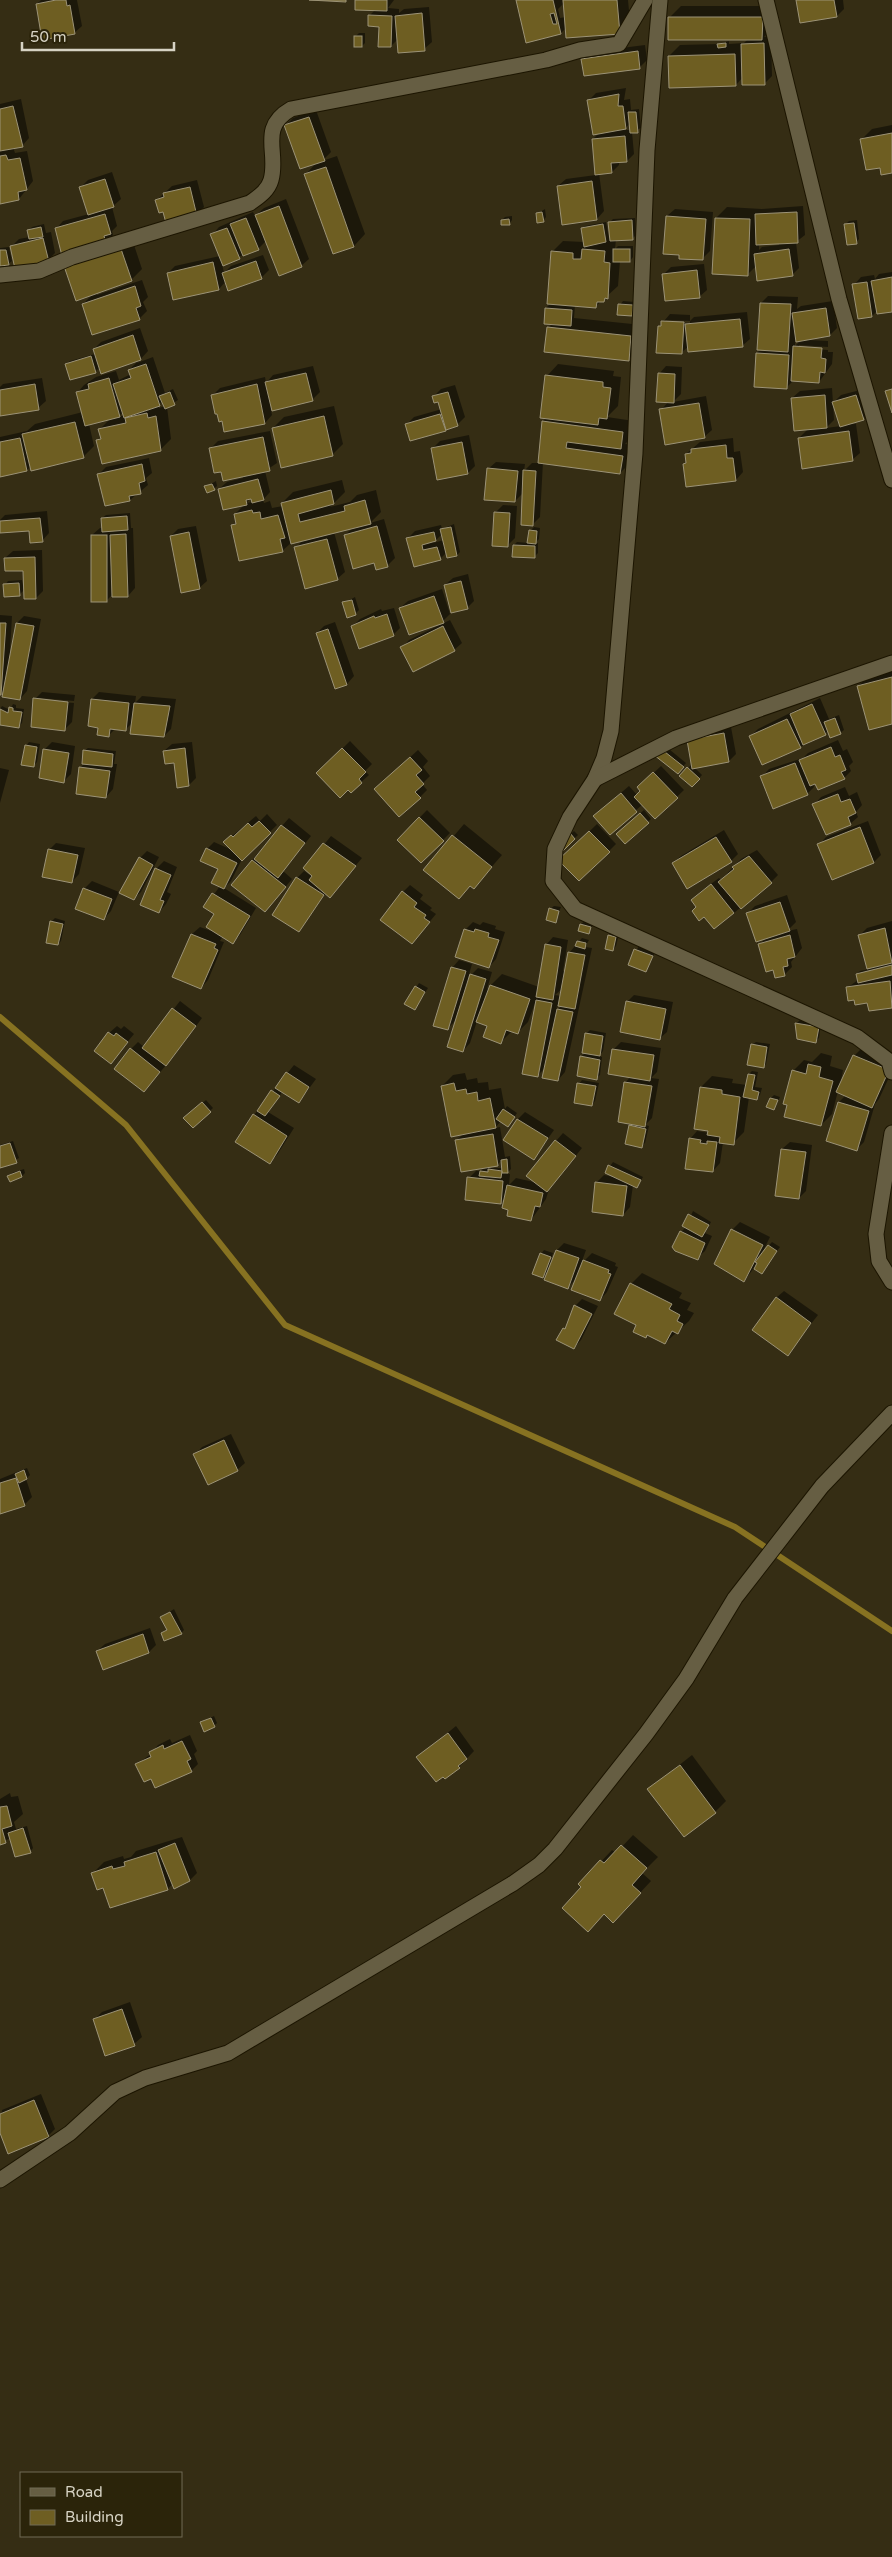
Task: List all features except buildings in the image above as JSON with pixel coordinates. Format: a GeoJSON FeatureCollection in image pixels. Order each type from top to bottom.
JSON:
{"type":"FeatureCollection","features":[{"type":"Feature","properties":{"kind":"street"},"geometry":{"type":"LineString","coordinates":[[0,275],[39,271],[72,257],[250,203],[263,193],[271,180],[272,131],[279,116],[290,109],[546,60],[580,50],[619,44],[645,0]]}},
{"type":"Feature","properties":{"kind":"street"},"geometry":{"type":"LineString","coordinates":[[660,0],[647,150],[634,463],[611,731],[604,758],[595,779],[570,817],[555,849],[553,881],[575,908],[858,1037],[889,1061],[892,1072]]}},
{"type":"Feature","properties":{"kind":"street"},"geometry":{"type":"LineString","coordinates":[[766,0],[838,299],[892,480]]}},
{"type":"Feature","properties":{"kind":"street"},"geometry":{"type":"LineString","coordinates":[[595,779],[676,738],[892,663]]}},
{"type":"Feature","properties":{"kind":"street"},"geometry":{"type":"LineString","coordinates":[[892,1133],[876,1234],[880,1261],[892,1282]]}},
{"type":"Feature","properties":{"kind":"street"},"geometry":{"type":"LineString","coordinates":[[0,2180],[70,2133],[115,2092],[145,2078],[228,2053],[512,1884],[539,1865],[555,1848],[646,1734],[686,1679],[735,1598],[817,1493],[892,1413]]}},
{"type":"Feature","properties":{"kind":"waterway"},"geometry":{"type":"LineString","coordinates":[[0,1017],[126,1125],[285,1325],[735,1527],[892,1631]]}}]}
